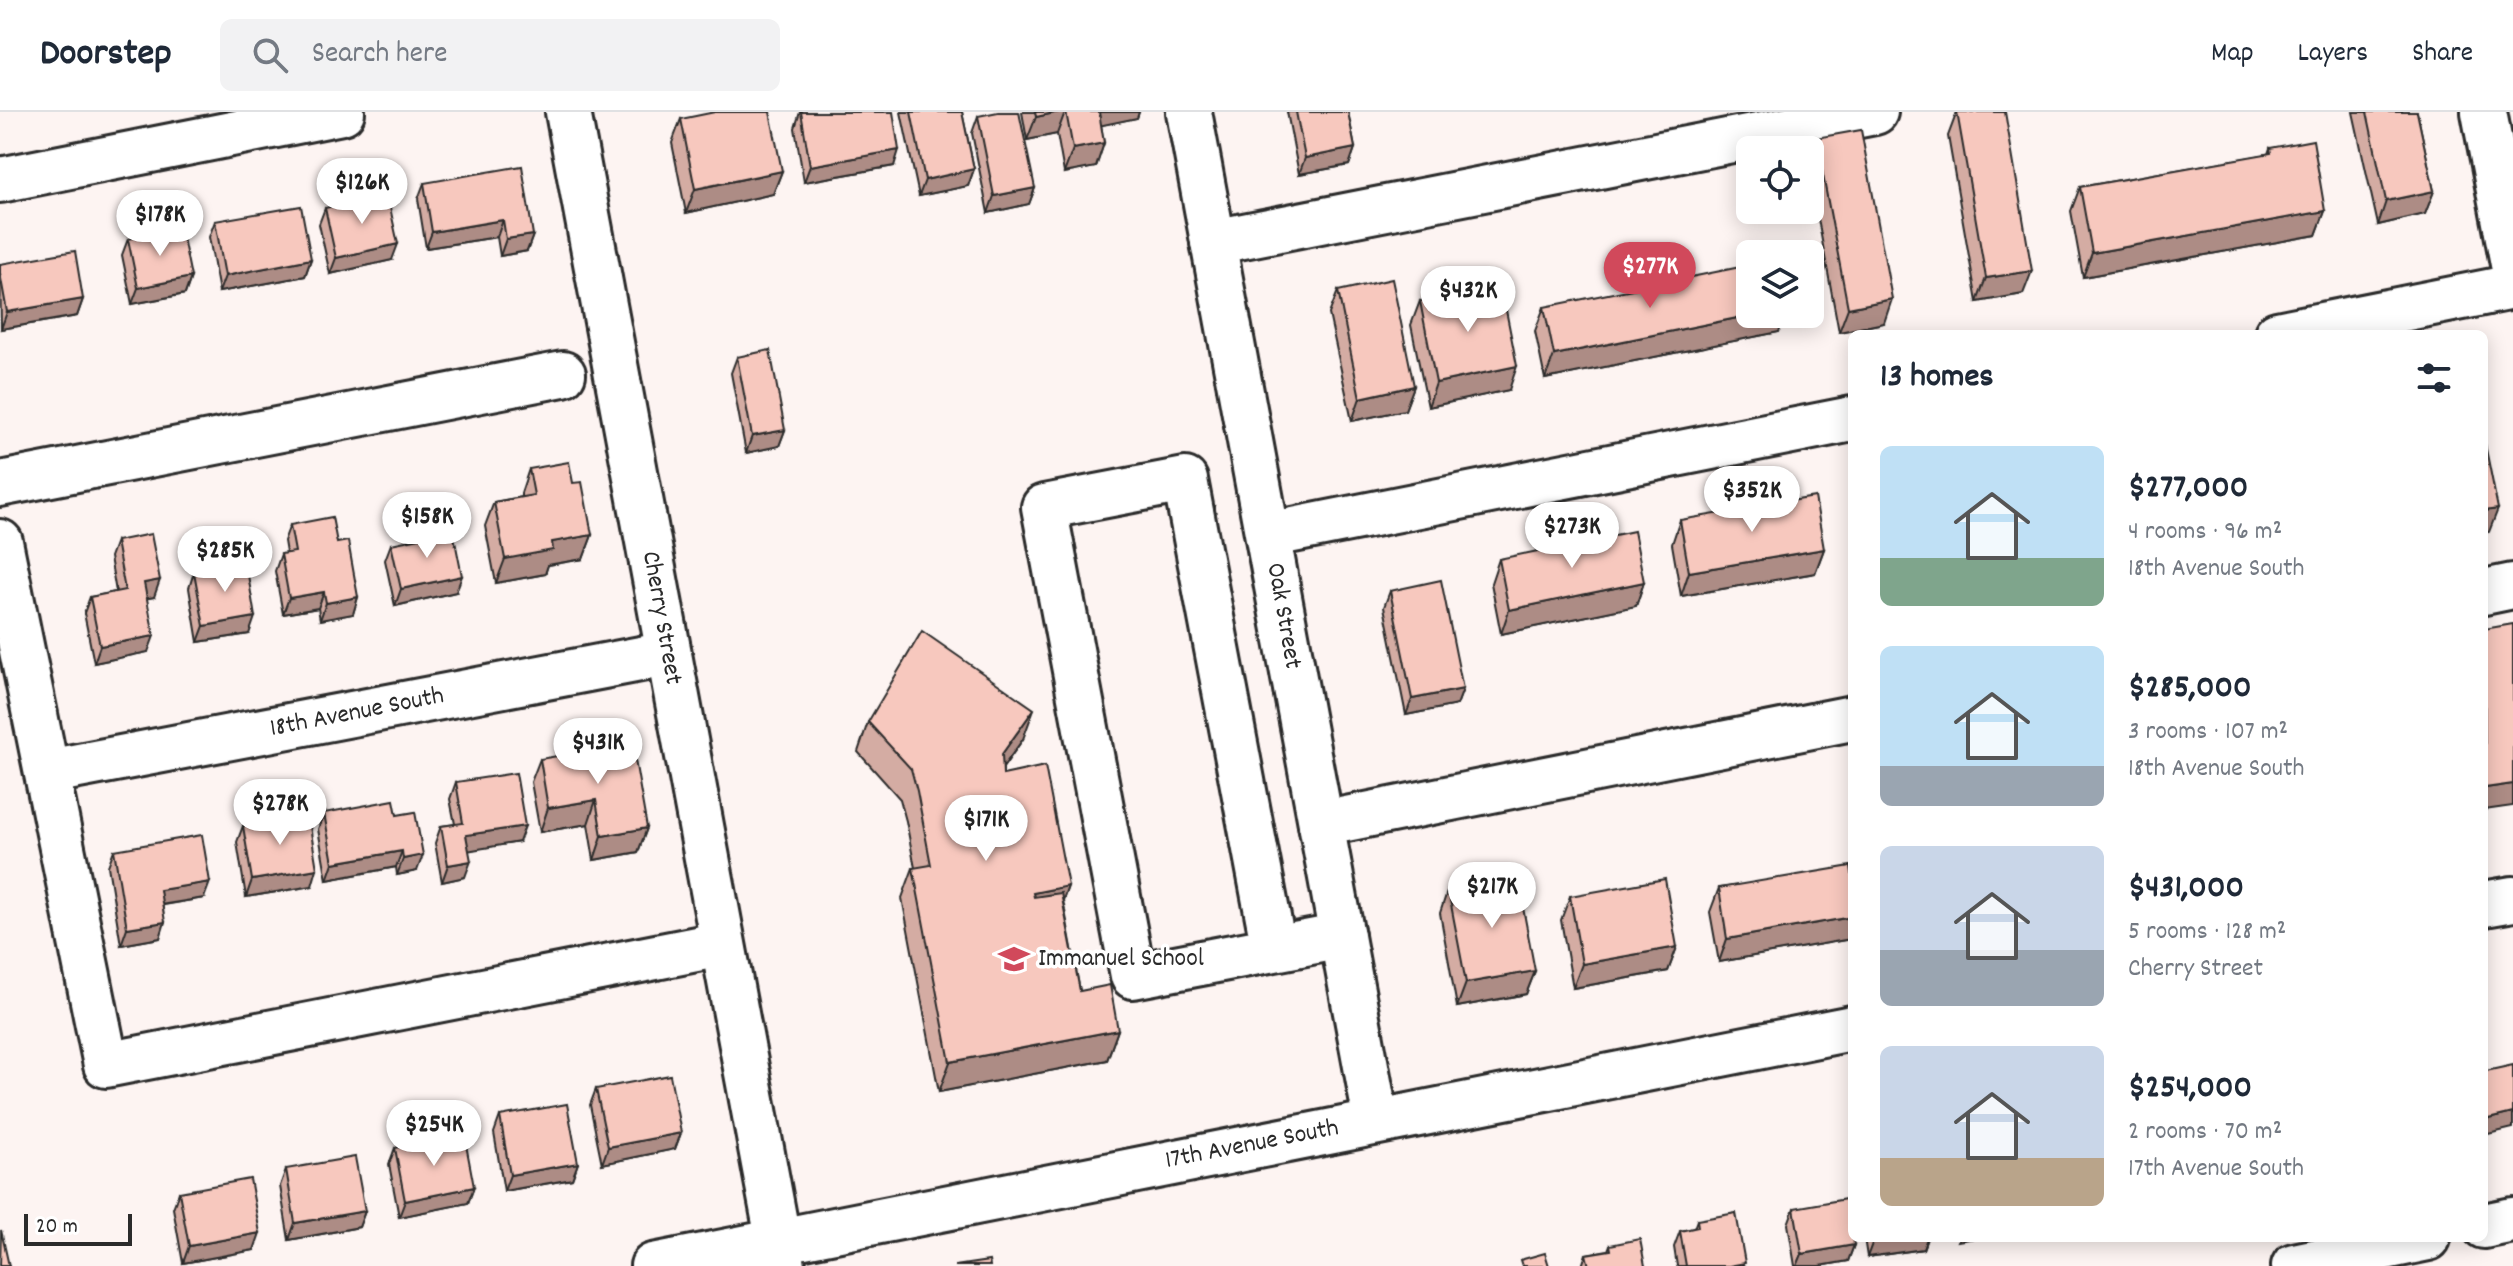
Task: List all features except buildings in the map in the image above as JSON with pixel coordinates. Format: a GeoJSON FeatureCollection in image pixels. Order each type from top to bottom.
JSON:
{"type":"FeatureCollection","features":[{"type":"Feature","properties":{"kind":"street"},"geometry":{"type":"LineString","coordinates":[[0,180],[342,112]]}},
{"type":"Feature","properties":{"kind":"street","name":"Cherry Street"},"geometry":{"type":"LineString","coordinates":[[568,112],[780,1254]]}},
{"type":"Feature","properties":{"kind":"street","name":"Oak Street"},"geometry":{"type":"LineString","coordinates":[[1189,112],[1376,1120]]}},
{"type":"Feature","properties":{"kind":"street"},"geometry":{"type":"LineString","coordinates":[[1213,242],[1875,112]]}},
{"type":"Feature","properties":{"kind":"street"},"geometry":{"type":"LineString","coordinates":[[2484,112],[2513,264]]}},
{"type":"Feature","properties":{"kind":"street"},"geometry":{"type":"LineString","coordinates":[[2297,330],[2513,287]]}},
{"type":"Feature","properties":{"kind":"street"},"geometry":{"type":"LineString","coordinates":[[0,484],[563,374]]}},
{"type":"Feature","properties":{"kind":"street"},"geometry":{"type":"LineString","coordinates":[[1268,535],[1848,420]]}},
{"type":"Feature","properties":{"kind":"street"},"geometry":{"type":"LineString","coordinates":[[1274,949],[1185,480],[1044,507],[1133,976],[1342,936]]}},
{"type":"Feature","properties":{"kind":"street"},"geometry":{"type":"LineString","coordinates":[[0,542],[106,1065],[722,944]]}},
{"type":"Feature","properties":{"kind":"street"},"geometry":{"type":"LineString","coordinates":[[2488,591],[2513,586]]}},
{"type":"Feature","properties":{"kind":"street","name":"18th Avenue South"},"geometry":{"type":"LineString","coordinates":[[47,772],[667,654]]}},
{"type":"Feature","properties":{"kind":"street"},"geometry":{"type":"LineString","coordinates":[[1223,682],[1293,669]]}},
{"type":"Feature","properties":{"kind":"street"},"geometry":{"type":"LineString","coordinates":[[1321,824],[1848,719]]}},
{"type":"Feature","properties":{"kind":"street"},"geometry":{"type":"LineString","coordinates":[[2488,903],[2513,899]]}},
{"type":"Feature","properties":{"kind":"street","name":"17th Avenue South"},"geometry":{"type":"LineString","coordinates":[[653,1266],[780,1254],[1376,1120],[1848,1029]]}},
{"type":"Feature","properties":{"kind":"street"},"geometry":{"type":"LineString","coordinates":[[2488,1225],[2513,1220]]}},
{"type":"Feature","properties":{"kind":"street"},"geometry":{"type":"LineString","coordinates":[[2294,1266],[2409,1242]]}},
{"type":"Feature","properties":{"kind":"place","name":"Immanuel School"},"geometry":{"type":"Point","coordinates":[1014,959]}}]}
